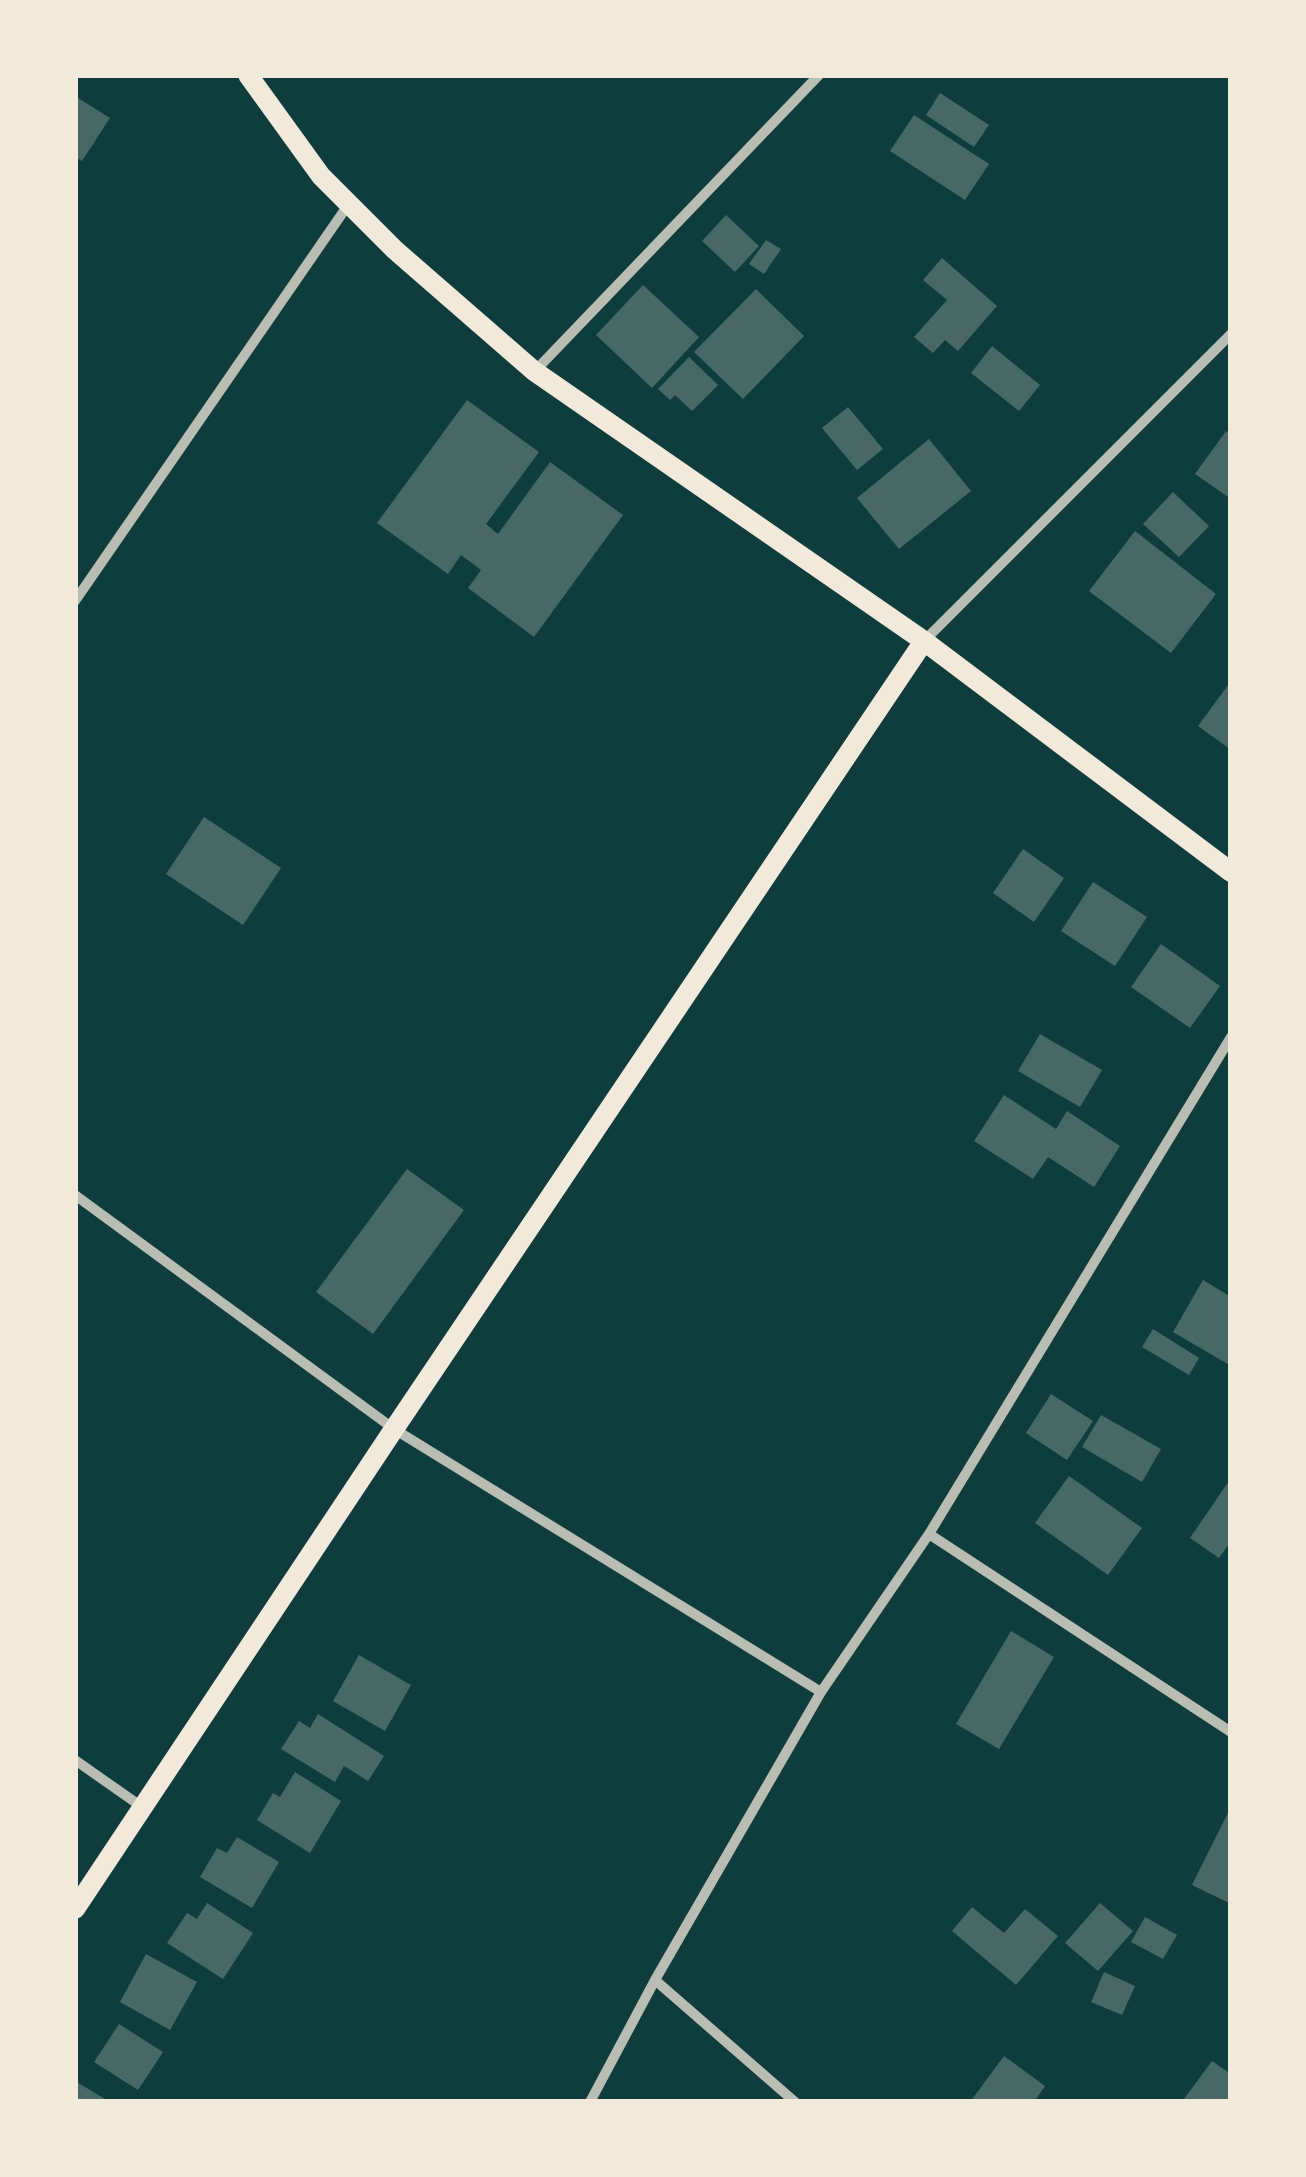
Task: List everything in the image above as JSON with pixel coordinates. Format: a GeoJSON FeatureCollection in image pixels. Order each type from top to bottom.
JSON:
{"type":"FeatureCollection","features":[{"type":"Feature","properties":{"kind":"main road"},"geometry":{"type":"LineString","coordinates":[[248,75],[321,176],[348,204],[534,371],[924,640],[1231,872]]}},
{"type":"Feature","properties":{"kind":"main road"},"geometry":{"type":"LineString","coordinates":[[75,1910],[924,640]]}},
{"type":"Feature","properties":{"kind":"street"},"geometry":{"type":"LineString","coordinates":[[534,371],[820,75]]}},
{"type":"Feature","properties":{"kind":"street"},"geometry":{"type":"LineString","coordinates":[[75,601],[348,204]]}},
{"type":"Feature","properties":{"kind":"street"},"geometry":{"type":"LineString","coordinates":[[924,640],[1231,334]]}},
{"type":"Feature","properties":{"kind":"street"},"geometry":{"type":"LineString","coordinates":[[590,2102],[655,1980],[821,1692],[929,1534],[1231,1037]]}},
{"type":"Feature","properties":{"kind":"street"},"geometry":{"type":"LineString","coordinates":[[75,1195],[394,1428],[821,1692]]}},
{"type":"Feature","properties":{"kind":"street"},"geometry":{"type":"LineString","coordinates":[[929,1534],[1231,1732]]}},
{"type":"Feature","properties":{"kind":"street"},"geometry":{"type":"LineString","coordinates":[[75,1760],[142,1808]]}},
{"type":"Feature","properties":{"kind":"street"},"geometry":{"type":"LineString","coordinates":[[655,1980],[796,2102]]}},
{"type":"Feature","properties":{"kind":"building"},"geometry":{"type":"Polygon","coordinates":[[[940,93],[989,125],[974,147],[926,115],[940,93]]]}},
{"type":"Feature","properties":{"kind":"building"},"geometry":{"type":"Polygon","coordinates":[[[75,96],[110,118],[82,161],[75,157],[75,96]]]}},
{"type":"Feature","properties":{"kind":"building"},"geometry":{"type":"Polygon","coordinates":[[[914,115],[989,164],[965,200],[890,151],[914,115]]]}},
{"type":"Feature","properties":{"kind":"building"},"geometry":{"type":"Polygon","coordinates":[[[726,215],[759,246],[735,272],[702,241],[726,215]]]}},
{"type":"Feature","properties":{"kind":"building"},"geometry":{"type":"Polygon","coordinates":[[[766,240],[781,249],[764,274],[749,264],[766,240]]]}},
{"type":"Feature","properties":{"kind":"building"},"geometry":{"type":"Polygon","coordinates":[[[942,258],[997,306],[958,351],[945,340],[933,353],[914,337],[947,300],[923,280],[942,258]]]}},
{"type":"Feature","properties":{"kind":"building"},"geometry":{"type":"Polygon","coordinates":[[[643,285],[699,337],[652,388],[596,335],[643,285]]]}},
{"type":"Feature","properties":{"kind":"building"},"geometry":{"type":"Polygon","coordinates":[[[756,289],[804,336],[743,399],[694,352],[756,289]]]}},
{"type":"Feature","properties":{"kind":"building"},"geometry":{"type":"Polygon","coordinates":[[[992,346],[1040,385],[1019,411],[971,373],[992,346]]]}},
{"type":"Feature","properties":{"kind":"building"},"geometry":{"type":"Polygon","coordinates":[[[689,357],[718,385],[692,411],[675,395],[670,400],[658,389],[689,357]]]}},
{"type":"Feature","properties":{"kind":"building"},"geometry":{"type":"Polygon","coordinates":[[[467,400],[539,452],[486,524],[498,534],[550,462],[623,515],[534,637],[468,588],[481,570],[461,555],[448,574],[377,523],[467,400]]]}},
{"type":"Feature","properties":{"kind":"building"},"geometry":{"type":"Polygon","coordinates":[[[848,407],[883,449],[857,470],[822,428],[848,407]]]}},
{"type":"Feature","properties":{"kind":"building"},"geometry":{"type":"Polygon","coordinates":[[[1226,431],[1231,435],[1231,499],[1195,474],[1226,431]]]}},
{"type":"Feature","properties":{"kind":"building"},"geometry":{"type":"Polygon","coordinates":[[[929,439],[971,491],[899,549],[857,498],[929,439]]]}},
{"type":"Feature","properties":{"kind":"building"},"geometry":{"type":"Polygon","coordinates":[[[1173,492],[1209,526],[1179,557],[1143,524],[1173,492]]]}},
{"type":"Feature","properties":{"kind":"building"},"geometry":{"type":"Polygon","coordinates":[[[1135,531],[1216,594],[1171,653],[1089,591],[1135,531]]]}},
{"type":"Feature","properties":{"kind":"building"},"geometry":{"type":"Polygon","coordinates":[[[1231,681],[1231,750],[1198,726],[1231,681]]]}},
{"type":"Feature","properties":{"kind":"building"},"geometry":{"type":"Polygon","coordinates":[[[204,817],[281,868],[243,925],[166,874],[204,817]]]}},
{"type":"Feature","properties":{"kind":"building"},"geometry":{"type":"Polygon","coordinates":[[[1023,849],[1064,878],[1034,922],[993,893],[1023,849]]]}},
{"type":"Feature","properties":{"kind":"building"},"geometry":{"type":"Polygon","coordinates":[[[1093,882],[1147,917],[1115,966],[1061,931],[1093,882]]]}},
{"type":"Feature","properties":{"kind":"building"},"geometry":{"type":"Polygon","coordinates":[[[1161,944],[1220,986],[1190,1028],[1131,987],[1161,944]]]}},
{"type":"Feature","properties":{"kind":"building"},"geometry":{"type":"Polygon","coordinates":[[[1040,1034],[1102,1070],[1080,1107],[1018,1071],[1040,1034]]]}},
{"type":"Feature","properties":{"kind":"building"},"geometry":{"type":"Polygon","coordinates":[[[1004,1095],[1056,1129],[1067,1111],[1120,1146],[1094,1187],[1048,1157],[1033,1179],[974,1141],[1004,1095]]]}},
{"type":"Feature","properties":{"kind":"building"},"geometry":{"type":"Polygon","coordinates":[[[407,1169],[464,1210],[373,1334],[316,1292],[407,1169]]]}},
{"type":"Feature","properties":{"kind":"building"},"geometry":{"type":"Polygon","coordinates":[[[1203,1280],[1231,1297],[1231,1366],[1173,1332],[1203,1280]]]}},
{"type":"Feature","properties":{"kind":"building"},"geometry":{"type":"Polygon","coordinates":[[[1153,1329],[1199,1358],[1189,1375],[1142,1347],[1153,1329]]]}},
{"type":"Feature","properties":{"kind":"building"},"geometry":{"type":"Polygon","coordinates":[[[1051,1394],[1093,1421],[1067,1460],[1026,1433],[1051,1394]]]}},
{"type":"Feature","properties":{"kind":"building"},"geometry":{"type":"Polygon","coordinates":[[[1101,1415],[1161,1449],[1142,1482],[1082,1447],[1101,1415]]]}},
{"type":"Feature","properties":{"kind":"building"},"geometry":{"type":"Polygon","coordinates":[[[1069,1476],[1142,1528],[1108,1575],[1035,1523],[1069,1476]]]}},
{"type":"Feature","properties":{"kind":"building"},"geometry":{"type":"Polygon","coordinates":[[[1231,1478],[1231,1541],[1219,1558],[1190,1538],[1231,1478]]]}},
{"type":"Feature","properties":{"kind":"building"},"geometry":{"type":"Polygon","coordinates":[[[1011,1631],[1054,1657],[999,1749],[956,1724],[1011,1631]]]}},
{"type":"Feature","properties":{"kind":"building"},"geometry":{"type":"Polygon","coordinates":[[[359,1655],[411,1685],[385,1731],[333,1701],[359,1655]]]}},
{"type":"Feature","properties":{"kind":"building"},"geometry":{"type":"Polygon","coordinates":[[[318,1714],[384,1756],[368,1781],[344,1766],[335,1782],[281,1749],[299,1721],[310,1728],[318,1714]]]}},
{"type":"Feature","properties":{"kind":"building"},"geometry":{"type":"Polygon","coordinates":[[[295,1772],[341,1801],[310,1853],[257,1820],[273,1793],[280,1797],[295,1772]]]}},
{"type":"Feature","properties":{"kind":"building"},"geometry":{"type":"Polygon","coordinates":[[[1228,1813],[1231,1814],[1231,1904],[1192,1885],[1228,1813]]]}},
{"type":"Feature","properties":{"kind":"building"},"geometry":{"type":"Polygon","coordinates":[[[237,1837],[279,1862],[252,1908],[200,1877],[217,1848],[227,1853],[237,1837]]]}},
{"type":"Feature","properties":{"kind":"building"},"geometry":{"type":"Polygon","coordinates":[[[207,1903],[253,1933],[223,1979],[167,1943],[187,1913],[197,1919],[207,1903]]]}},
{"type":"Feature","properties":{"kind":"building"},"geometry":{"type":"Polygon","coordinates":[[[1100,1903],[1133,1931],[1098,1971],[1065,1943],[1100,1903]]]}},
{"type":"Feature","properties":{"kind":"building"},"geometry":{"type":"Polygon","coordinates":[[[972,1907],[1004,1933],[1025,1909],[1058,1936],[1016,1985],[952,1931],[972,1907]]]}},
{"type":"Feature","properties":{"kind":"building"},"geometry":{"type":"Polygon","coordinates":[[[1145,1917],[1177,1935],[1163,1959],[1131,1942],[1145,1917]]]}},
{"type":"Feature","properties":{"kind":"building"},"geometry":{"type":"Polygon","coordinates":[[[146,1954],[197,1982],[170,2030],[120,2002],[146,1954]]]}},
{"type":"Feature","properties":{"kind":"building"},"geometry":{"type":"Polygon","coordinates":[[[1104,1972],[1135,1986],[1122,2015],[1091,2002],[1104,1972]]]}},
{"type":"Feature","properties":{"kind":"building"},"geometry":{"type":"Polygon","coordinates":[[[119,2024],[163,2052],[138,2090],[94,2062],[119,2024]]]}},
{"type":"Feature","properties":{"kind":"building"},"geometry":{"type":"Polygon","coordinates":[[[1004,2056],[1045,2086],[1034,2102],[970,2102],[1004,2056]]]}},
{"type":"Feature","properties":{"kind":"building"},"geometry":{"type":"Polygon","coordinates":[[[1212,2061],[1231,2074],[1231,2102],[1184,2099],[1212,2061]]]}},
{"type":"Feature","properties":{"kind":"building"},"geometry":{"type":"Polygon","coordinates":[[[75,2081],[110,2102],[75,2102],[75,2081]]]}}]}
